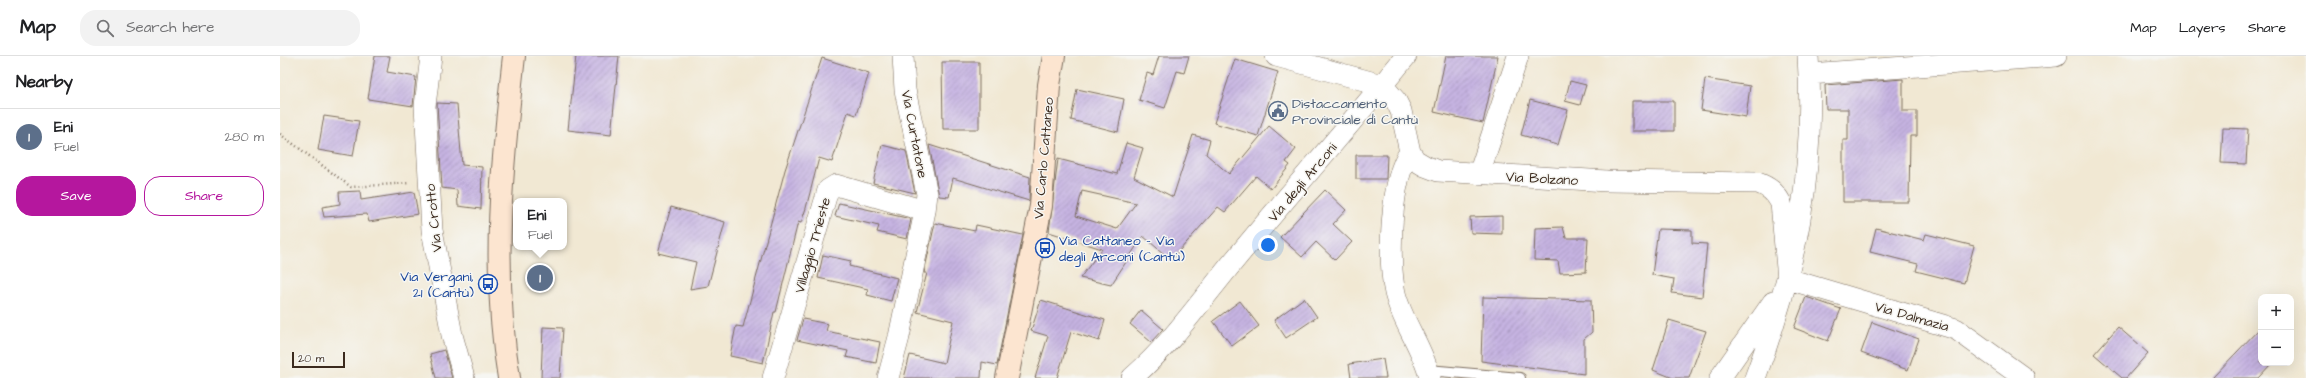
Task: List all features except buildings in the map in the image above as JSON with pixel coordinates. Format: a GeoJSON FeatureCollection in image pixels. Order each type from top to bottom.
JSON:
{"type":"FeatureCollection","features":[{"type":"Feature","properties":{"kind":"street","name":"Via Crotto"},"geometry":{"type":"LineString","coordinates":[[431,56],[424,106],[432,230],[452,334],[464,378]]}},
{"type":"Feature","properties":{"kind":"street"},"geometry":{"type":"LineString","coordinates":[[509,378],[502,335],[499,290],[502,179],[514,56]]}},
{"type":"Feature","properties":{"kind":"street","name":"Via Curtatone"},"geometry":{"type":"LineString","coordinates":[[903,56],[906,90],[927,194],[925,211]]}},
{"type":"Feature","properties":{"kind":"street","name":"Via Carlo Cattaneo"},"geometry":{"type":"LineString","coordinates":[[1007,378],[1040,206],[1048,92],[1054,56]]}},
{"type":"Feature","properties":{"kind":"street"},"geometry":{"type":"LineString","coordinates":[[1276,56],[1382,85],[1396,101],[1401,111],[1410,152],[1401,169],[1395,194],[1392,271],[1396,294],[1429,374]]}},
{"type":"Feature","properties":{"kind":"street","name":"Via degli Arconi"},"geometry":{"type":"LineString","coordinates":[[1132,378],[1174,338],[1232,263],[1406,56]]}},
{"type":"Feature","properties":{"kind":"street"},"geometry":{"type":"LineString","coordinates":[[1479,174],[1518,56]]}},
{"type":"Feature","properties":{"kind":"street"},"geometry":{"type":"LineString","coordinates":[[1755,378],[1788,279],[1804,203],[1811,121],[1809,65],[2056,56]]}},
{"type":"Feature","properties":{"kind":"street","name":"Via Bolzano"},"geometry":{"type":"LineString","coordinates":[[1410,152],[1415,160],[1438,171],[1607,181],[1758,183],[1773,191],[1781,203],[1788,279]]}},
{"type":"Feature","properties":{"kind":"street","name":"Villaggio Trieste"},"geometry":{"type":"LineString","coordinates":[[773,378],[828,190],[831,186],[836,185],[925,211]]}},
{"type":"Feature","properties":{"kind":"street"},"geometry":{"type":"LineString","coordinates":[[888,378],[899,337],[925,211]]}},
{"type":"Feature","properties":{"kind":"street"},"geometry":{"type":"LineString","coordinates":[[1720,378],[1753,333],[1788,279]]}},
{"type":"Feature","properties":{"kind":"street","name":"Via Dalmazia"},"geometry":{"type":"LineString","coordinates":[[1788,279],[1956,329],[2024,378]]}},
{"type":"Feature","properties":{"kind":"lane"},"geometry":{"type":"LineString","coordinates":[[1429,374],[1520,378]]}},
{"type":"Feature","properties":{"kind":"path"},"geometry":{"type":"LineString","coordinates":[[280,134],[351,186],[429,182]]}},
{"type":"Feature","properties":{"kind":"place","name":"Distaccamento Provinciale di Cantù"},"geometry":{"type":"Point","coordinates":[1278,111]}},
{"type":"Feature","properties":{"kind":"place","name":"Via Cattaneo - Via degli Arconi (Cantù)"},"geometry":{"type":"Point","coordinates":[1045,248]}},
{"type":"Feature","properties":{"kind":"place","name":"Eni"},"geometry":{"type":"Point","coordinates":[540,278]}},
{"type":"Feature","properties":{"kind":"place","name":"Via Vergani, 21 (Cantù)"},"geometry":{"type":"Point","coordinates":[488,284]}}]}
